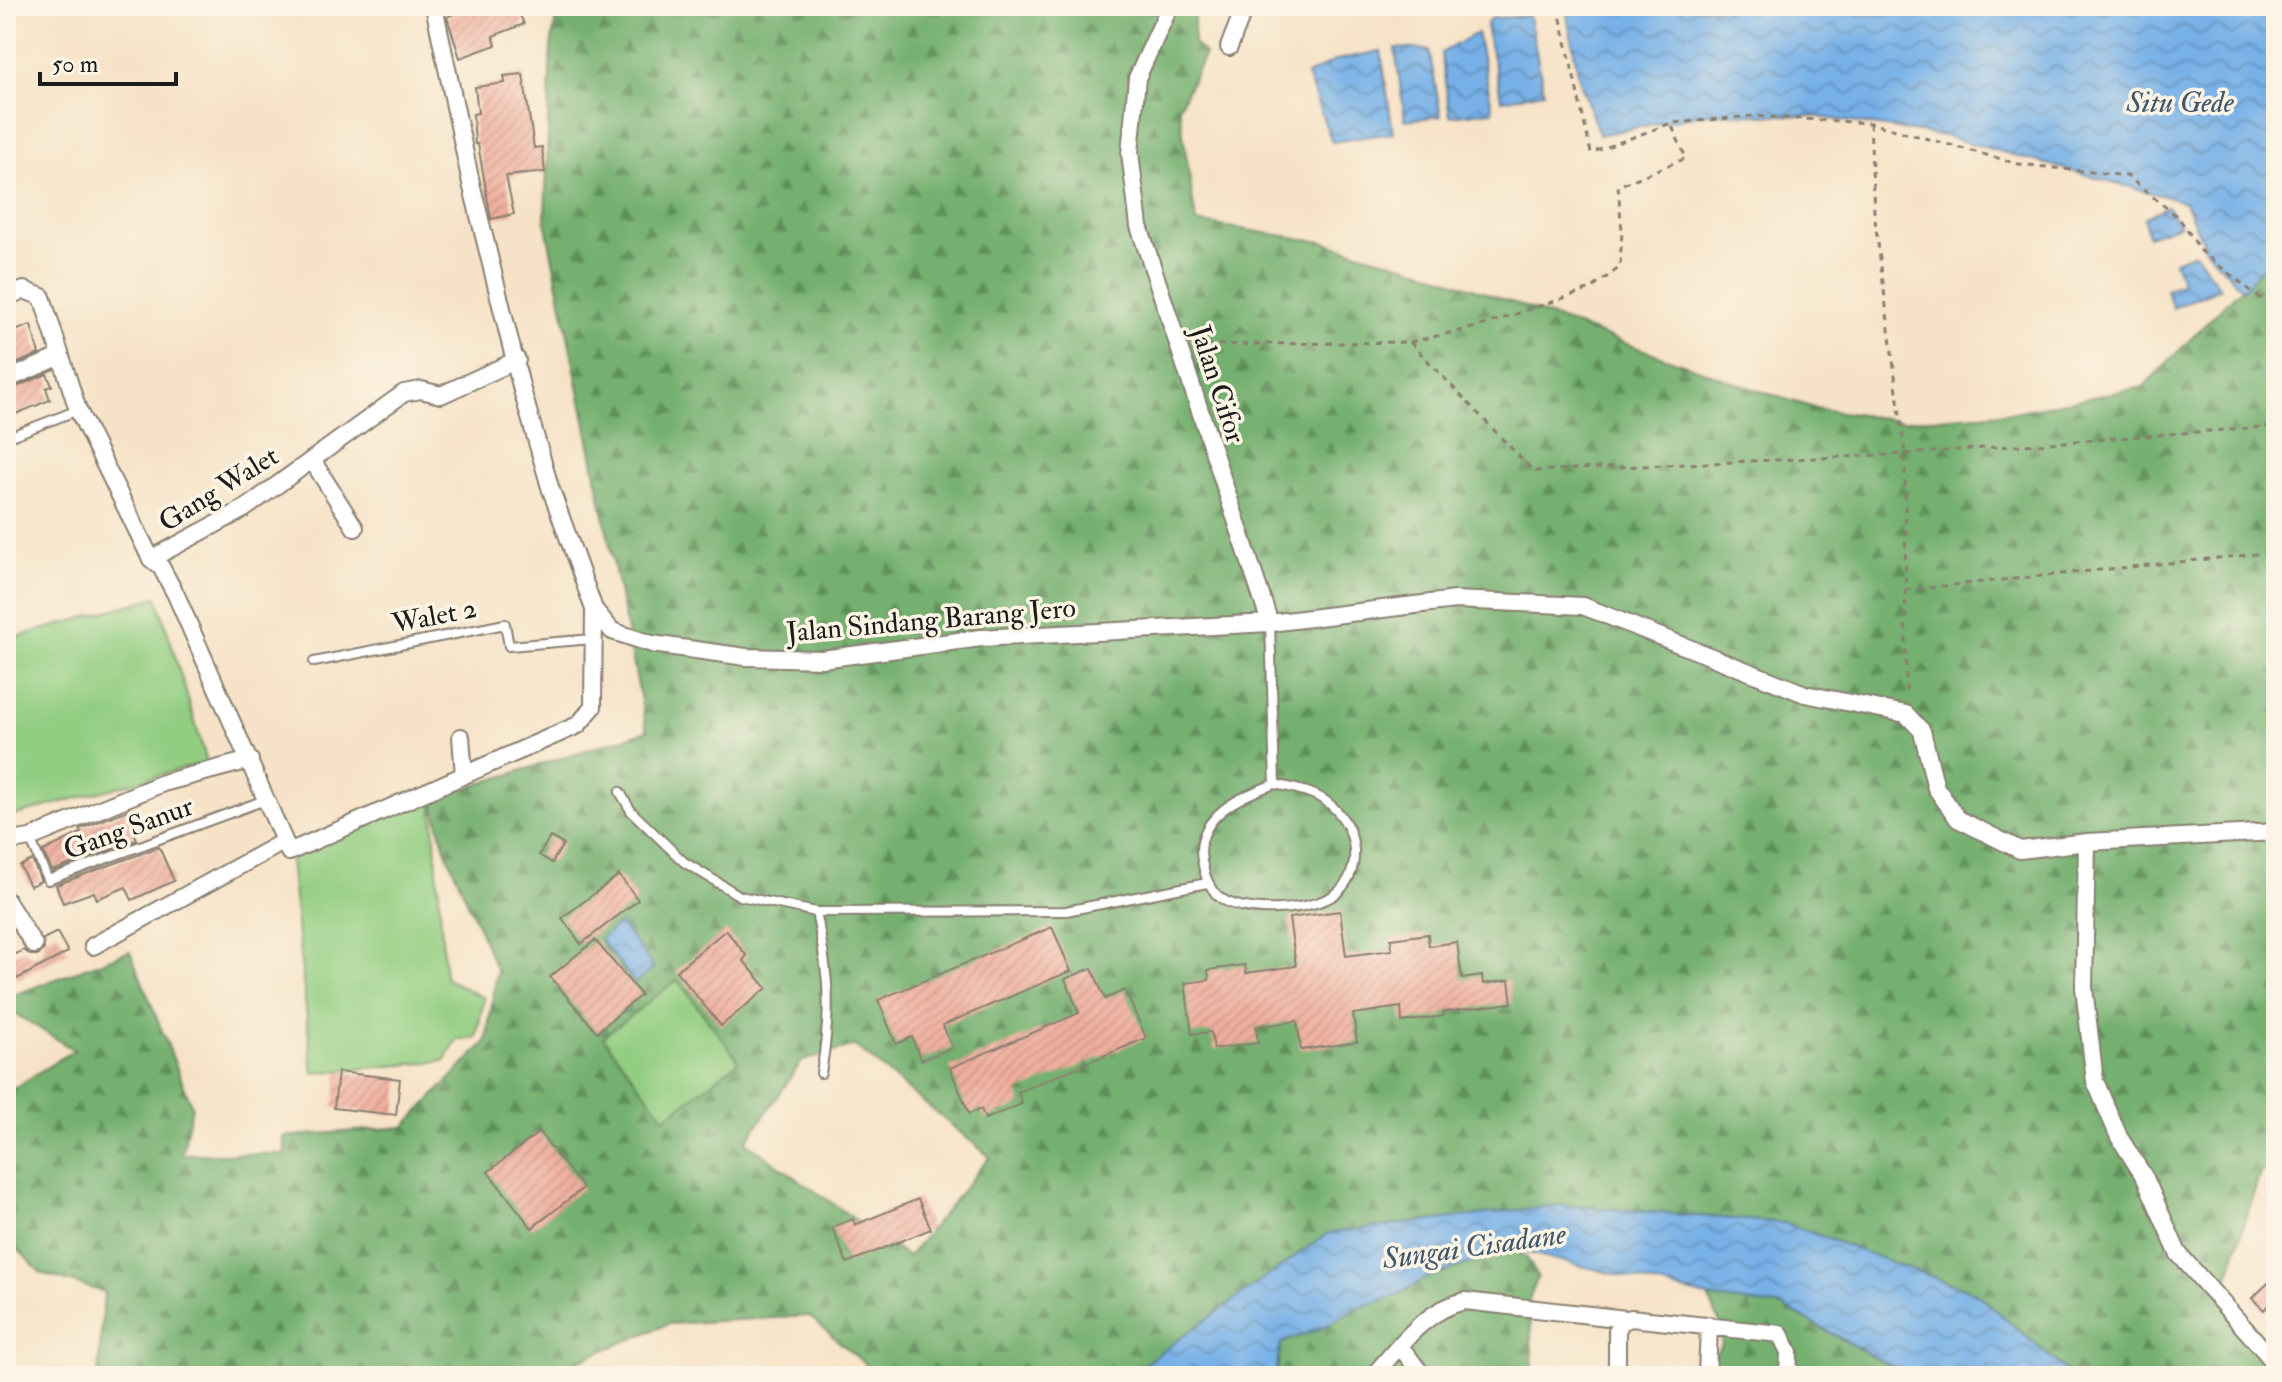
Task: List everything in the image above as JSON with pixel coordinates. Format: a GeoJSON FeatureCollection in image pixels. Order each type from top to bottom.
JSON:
{"type":"FeatureCollection","features":[{"type":"Feature","properties":{"kind":"street"},"geometry":{"type":"LineString","coordinates":[[6,297],[24,290],[42,297],[78,410],[151,559],[161,567],[176,595],[289,852],[566,731],[587,716],[593,707],[594,639],[598,615],[550,487],[522,390],[471,183],[434,6]]}},
{"type":"Feature","properties":{"kind":"street","name":"Jalan Cifor"},"geometry":{"type":"LineString","coordinates":[[1170,6],[1137,78],[1130,153],[1139,226],[1270,623]]}},
{"type":"Feature","properties":{"kind":"street"},"geometry":{"type":"LineString","coordinates":[[1229,47],[1245,6]]}},
{"type":"Feature","properties":{"kind":"street"},"geometry":{"type":"LineString","coordinates":[[6,380],[59,357]]}},
{"type":"Feature","properties":{"kind":"street","name":"Gang Walet"},"geometry":{"type":"LineString","coordinates":[[151,559],[244,509],[404,393],[421,390],[441,395],[517,360]]}},
{"type":"Feature","properties":{"kind":"street"},"geometry":{"type":"LineString","coordinates":[[312,460],[355,528]]}},
{"type":"Feature","properties":{"kind":"street","name":"Jalan Sindang Barang Jero"},"geometry":{"type":"LineString","coordinates":[[598,615],[612,631],[652,644],[746,657],[822,659],[981,638],[1270,623],[1455,600],[1583,606],[1805,694],[1906,714]]}},
{"type":"Feature","properties":{"kind":"street"},"geometry":{"type":"LineString","coordinates":[[1906,714],[1922,731],[1936,788],[1958,819],[2020,850],[2087,842],[2276,832]]}},
{"type":"Feature","properties":{"kind":"street"},"geometry":{"type":"LineString","coordinates":[[461,737],[464,775]]}},
{"type":"Feature","properties":{"kind":"street"},"geometry":{"type":"LineString","coordinates":[[6,842],[30,838],[163,783],[250,760]]}},
{"type":"Feature","properties":{"kind":"street"},"geometry":{"type":"LineString","coordinates":[[93,946],[283,842]]}},
{"type":"Feature","properties":{"kind":"street"},"geometry":{"type":"LineString","coordinates":[[2087,842],[2084,988],[2095,1081],[2119,1137],[2145,1178],[2178,1253],[2276,1364]]}},
{"type":"Feature","properties":{"kind":"street"},"geometry":{"type":"LineString","coordinates":[[6,900],[34,945]]}},
{"type":"Feature","properties":{"kind":"street"},"geometry":{"type":"LineString","coordinates":[[1373,1376],[1428,1317],[1444,1307],[1465,1301],[1780,1334],[1789,1352],[1788,1376]]}},
{"type":"Feature","properties":{"kind":"street"},"geometry":{"type":"LineString","coordinates":[[1617,1376],[1617,1331],[1626,1319]]}},
{"type":"Feature","properties":{"kind":"street"},"geometry":{"type":"LineString","coordinates":[[1707,1376],[1709,1325]]}},
{"type":"Feature","properties":{"kind":"street"},"geometry":{"type":"LineString","coordinates":[[1400,1346],[1423,1376]]}},
{"type":"Feature","properties":{"kind":"lane"},"geometry":{"type":"LineString","coordinates":[[6,438],[78,410]]}},
{"type":"Feature","properties":{"kind":"lane","name":"Jalan Cifor"},"geometry":{"type":"LineString","coordinates":[[1270,623],[1275,784]]}},
{"type":"Feature","properties":{"kind":"lane","name":"Walet 2"},"geometry":{"type":"LineString","coordinates":[[314,662],[505,624],[509,646],[594,639]]}},
{"type":"Feature","properties":{"kind":"lane"},"geometry":{"type":"LineString","coordinates":[[1275,784],[1301,790],[1327,803],[1345,824],[1356,859],[1353,876],[1336,895],[1298,907],[1250,910],[1223,901],[1207,883],[1201,854],[1207,825],[1248,793],[1275,784]]}},
{"type":"Feature","properties":{"kind":"lane"},"geometry":{"type":"LineString","coordinates":[[620,792],[631,811],[684,862],[740,896],[816,912],[1066,911],[1207,883]]}},
{"type":"Feature","properties":{"kind":"lane","name":"Gang Sanur"},"geometry":{"type":"LineString","coordinates":[[30,838],[48,880],[265,800]]}},
{"type":"Feature","properties":{"kind":"lane"},"geometry":{"type":"LineString","coordinates":[[816,912],[827,965],[830,1020],[821,1073]]}},
{"type":"Feature","properties":{"kind":"path"},"geometry":{"type":"LineString","coordinates":[[1558,6],[1591,153],[1671,123],[1754,116],[1870,123],[2019,164],[2127,176],[2179,218],[2201,251],[2276,311]]}},
{"type":"Feature","properties":{"kind":"path"},"geometry":{"type":"LineString","coordinates":[[1773,6],[1860,13],[1912,6]]}},
{"type":"Feature","properties":{"kind":"path"},"geometry":{"type":"LineString","coordinates":[[1179,345],[1410,342],[1477,327],[1591,289],[1620,267],[1622,231],[1618,186],[1686,158],[1671,123]]}},
{"type":"Feature","properties":{"kind":"path"},"geometry":{"type":"LineString","coordinates":[[1870,123],[1874,212],[1905,454],[1906,714]]}},
{"type":"Feature","properties":{"kind":"path"},"geometry":{"type":"LineString","coordinates":[[1410,342],[1533,471],[1905,454],[2276,426]]}},
{"type":"Feature","properties":{"kind":"path"},"geometry":{"type":"LineString","coordinates":[[1905,590],[2276,552]]}},
{"type":"Feature","properties":{"kind":"green space"},"geometry":{"type":"Polygon","coordinates":[[[558,6],[1205,6],[1194,17],[1194,44],[1205,54],[1179,107],[1196,222],[1323,242],[1425,271],[1741,385],[1814,408],[1901,421],[2015,412],[2143,387],[2263,266],[2276,269],[2276,1164],[2260,1173],[2225,1287],[2276,1356],[2276,1376],[2072,1376],[1976,1293],[1785,1223],[1560,1205],[1140,1367],[1138,1376],[879,1376],[809,1316],[668,1324],[541,1376],[98,1376],[104,1292],[41,1273],[6,1237],[6,1093],[74,1050],[6,1008],[6,998],[130,951],[192,1106],[182,1154],[286,1154],[283,1137],[404,1127],[486,1042],[497,971],[445,849],[432,799],[647,731],[545,220],[551,46],[558,6]],[[855,1046],[802,1061],[746,1142],[908,1257],[990,1157],[855,1046]]]}},
{"type":"Feature","properties":{"kind":"green space"},"geometry":{"type":"Polygon","coordinates":[[[157,597],[207,762],[6,818],[6,640],[157,597]]]}},
{"type":"Feature","properties":{"kind":"green space"},"geometry":{"type":"Polygon","coordinates":[[[432,799],[445,978],[484,998],[476,1038],[457,1040],[444,1061],[313,1073],[289,852],[432,799]]]}},
{"type":"Feature","properties":{"kind":"green space"},"geometry":{"type":"Polygon","coordinates":[[[677,980],[739,1061],[665,1118],[603,1037],[677,980]]]}},
{"type":"Feature","properties":{"kind":"green space"},"geometry":{"type":"Polygon","coordinates":[[[1513,1249],[1527,1258],[1538,1277],[1529,1300],[1533,1369],[1529,1376],[1276,1376],[1281,1343],[1322,1328],[1356,1308],[1396,1296],[1426,1278],[1513,1249]]]}},
{"type":"Feature","properties":{"kind":"green space"},"geometry":{"type":"Polygon","coordinates":[[[1708,1297],[1784,1307],[1909,1376],[1684,1376],[1704,1368],[1722,1345],[1719,1321],[1708,1297]]]}},
{"type":"Feature","properties":{"kind":"water","name":"Situ Gede"},"geometry":{"type":"Polygon","coordinates":[[[1590,6],[1759,9],[1778,14],[1922,14],[2016,6],[2276,6],[2276,269],[2263,266],[2243,290],[2206,250],[2185,202],[1944,136],[1812,116],[1708,113],[1599,135],[1579,78],[1567,14],[1590,6]]]}},
{"type":"Feature","properties":{"kind":"water"},"geometry":{"type":"Polygon","coordinates":[[[1529,16],[1544,92],[1502,100],[1486,26],[1491,18],[1529,16]]]}},
{"type":"Feature","properties":{"kind":"water"},"geometry":{"type":"Polygon","coordinates":[[[1477,33],[1493,111],[1450,116],[1441,53],[1477,33]]]}},
{"type":"Feature","properties":{"kind":"water"},"geometry":{"type":"Polygon","coordinates":[[[1395,48],[1429,50],[1441,116],[1405,120],[1395,48]]]}},
{"type":"Feature","properties":{"kind":"water"},"geometry":{"type":"Polygon","coordinates":[[[1381,51],[1393,133],[1332,142],[1307,75],[1337,60],[1381,51]]]}},
{"type":"Feature","properties":{"kind":"water"},"geometry":{"type":"Polygon","coordinates":[[[2167,206],[2180,225],[2148,236],[2144,218],[2167,206]]]}},
{"type":"Feature","properties":{"kind":"water"},"geometry":{"type":"Polygon","coordinates":[[[2195,253],[2220,288],[2173,308],[2166,290],[2182,283],[2174,261],[2195,253]]]}},
{"type":"Feature","properties":{"kind":"water"},"geometry":{"type":"Polygon","coordinates":[[[620,923],[654,968],[635,983],[600,939],[620,923]]]}},
{"type":"Feature","properties":{"kind":"water","name":"Sungai Cisadane"},"geometry":{"type":"Polygon","coordinates":[[[1560,1205],[1785,1223],[1976,1293],[2072,1376],[1909,1376],[1784,1307],[1708,1297],[1513,1249],[1426,1278],[1396,1296],[1356,1308],[1322,1328],[1281,1343],[1275,1376],[1138,1376],[1140,1367],[1328,1233],[1560,1205]]]}},
{"type":"Feature","properties":{"kind":"building"},"geometry":{"type":"Polygon","coordinates":[[[451,6],[516,6],[524,24],[493,36],[496,45],[460,58],[447,17],[454,14],[451,6]]]}},
{"type":"Feature","properties":{"kind":"building"},"geometry":{"type":"Polygon","coordinates":[[[523,74],[534,148],[542,147],[545,172],[506,176],[514,214],[491,219],[478,144],[475,144],[473,114],[478,113],[475,87],[505,83],[504,76],[523,74]]]}},
{"type":"Feature","properties":{"kind":"building"},"geometry":{"type":"Polygon","coordinates":[[[31,325],[39,354],[6,368],[6,334],[31,325]]]}},
{"type":"Feature","properties":{"kind":"building"},"geometry":{"type":"Polygon","coordinates":[[[47,374],[52,386],[46,388],[50,400],[6,418],[6,391],[47,374]]]}},
{"type":"Feature","properties":{"kind":"building"},"geometry":{"type":"Polygon","coordinates":[[[128,810],[137,840],[52,871],[43,851],[81,833],[80,829],[128,810]]]}},
{"type":"Feature","properties":{"kind":"building"},"geometry":{"type":"Polygon","coordinates":[[[550,837],[563,844],[552,863],[539,855],[550,837]]]}},
{"type":"Feature","properties":{"kind":"building"},"geometry":{"type":"Polygon","coordinates":[[[159,847],[174,881],[132,900],[126,887],[97,899],[94,892],[63,903],[56,885],[159,847]]]}},
{"type":"Feature","properties":{"kind":"building"},"geometry":{"type":"Polygon","coordinates":[[[32,860],[41,881],[30,886],[20,866],[32,860]]]}},
{"type":"Feature","properties":{"kind":"building"},"geometry":{"type":"Polygon","coordinates":[[[619,875],[638,900],[581,944],[562,918],[619,875]]]}},
{"type":"Feature","properties":{"kind":"building"},"geometry":{"type":"Polygon","coordinates":[[[1340,911],[1346,956],[1392,950],[1391,939],[1428,934],[1429,946],[1457,942],[1462,979],[1482,976],[1483,984],[1509,980],[1512,1003],[1443,1012],[1444,1016],[1402,1022],[1401,1007],[1353,1014],[1357,1042],[1301,1050],[1297,1021],[1256,1027],[1258,1043],[1214,1049],[1211,1032],[1192,1034],[1185,983],[1209,980],[1208,970],[1245,965],[1246,973],[1296,966],[1289,918],[1340,911]]]}},
{"type":"Feature","properties":{"kind":"building"},"geometry":{"type":"Polygon","coordinates":[[[1052,927],[1071,971],[943,1025],[952,1048],[921,1060],[912,1037],[896,1044],[878,1000],[1052,927]]]}},
{"type":"Feature","properties":{"kind":"building"},"geometry":{"type":"Polygon","coordinates":[[[726,930],[747,956],[743,960],[767,988],[721,1026],[676,971],[726,930]]]}},
{"type":"Feature","properties":{"kind":"building"},"geometry":{"type":"Polygon","coordinates":[[[57,932],[68,952],[17,979],[6,959],[24,950],[30,955],[39,955],[44,949],[43,939],[57,932]]]}},
{"type":"Feature","properties":{"kind":"building"},"geometry":{"type":"Polygon","coordinates":[[[595,940],[641,995],[597,1032],[550,977],[595,940]]]}},
{"type":"Feature","properties":{"kind":"building"},"geometry":{"type":"Polygon","coordinates":[[[1092,968],[1105,999],[1125,990],[1146,1038],[1018,1092],[1022,1104],[985,1119],[981,1109],[969,1114],[950,1068],[1079,1013],[1065,979],[1092,968]]]}},
{"type":"Feature","properties":{"kind":"building"},"geometry":{"type":"Polygon","coordinates":[[[338,1072],[400,1079],[396,1115],[334,1108],[338,1072]]]}},
{"type":"Feature","properties":{"kind":"building"},"geometry":{"type":"Polygon","coordinates":[[[539,1132],[583,1188],[532,1228],[488,1172],[539,1132]]]}},
{"type":"Feature","properties":{"kind":"building"},"geometry":{"type":"Polygon","coordinates":[[[918,1199],[931,1229],[847,1263],[832,1227],[853,1219],[855,1225],[918,1199]]]}},
{"type":"Feature","properties":{"kind":"building"},"geometry":{"type":"Polygon","coordinates":[[[2276,1276],[2276,1298],[2264,1310],[2252,1298],[2276,1276]]]}}]}
